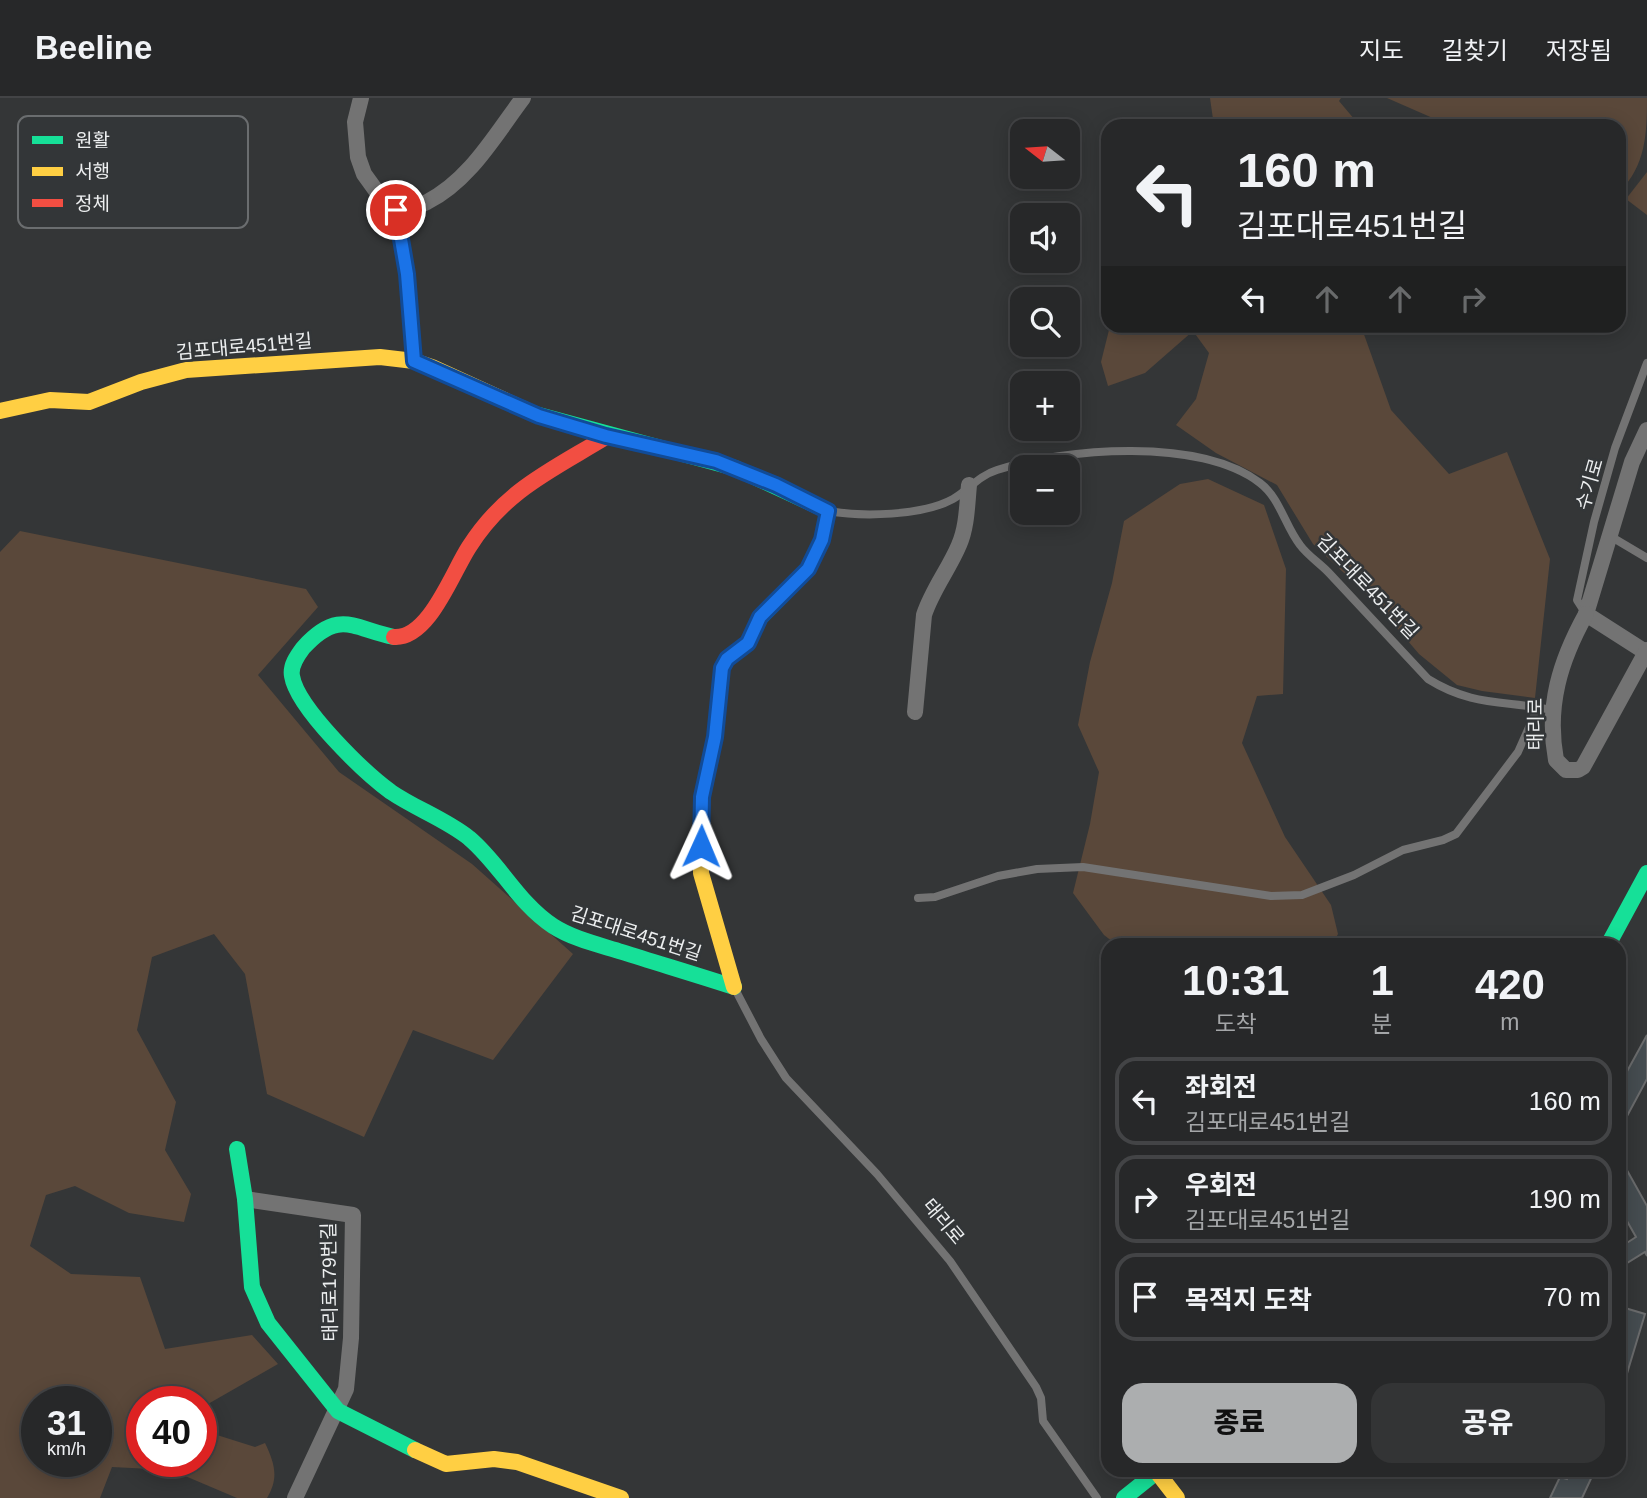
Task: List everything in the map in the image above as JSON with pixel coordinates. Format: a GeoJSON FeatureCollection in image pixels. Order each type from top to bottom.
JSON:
{"type":"FeatureCollection","features":[{"type":"Feature","properties":{"kind":"street"},"geometry":{"type":"LineString","coordinates":[[361,98],[355,121],[358,157],[370,183],[396,210],[407,274],[414,361]]}},
{"type":"Feature","properties":{"kind":"street"},"geometry":{"type":"LineString","coordinates":[[396,210],[425,203],[453,186],[473,165],[523,98]]}},
{"type":"Feature","properties":{"kind":"street","name":"김포대로451번길"},"geometry":{"type":"LineString","coordinates":[[0,411],[50,400],[89,402],[141,382],[216,366],[298,363],[356,356],[414,361],[539,416],[606,436],[683,452],[735,468],[828,511],[822,540],[808,569],[760,617],[748,643],[727,659],[722,668],[715,737],[702,797],[701,873],[734,987]]}},
{"type":"Feature","properties":{"kind":"street","name":"태리로"},"geometry":{"type":"LineString","coordinates":[[1586,614],[1646,652],[1587,760],[1578,770],[1566,770],[1556,760],[1545,708],[1563,660],[1586,614],[1610,536],[1643,450],[1647,430]]}},
{"type":"Feature","properties":{"kind":"street","name":"김포대로451번길"},"geometry":{"type":"LineString","coordinates":[[606,436],[528,484],[500,506],[473,544],[425,623],[415,633],[406,638],[395,637],[360,624],[348,622],[335,625],[310,640],[297,655],[292,666],[292,679],[307,706],[360,764],[389,790],[472,841],[543,919],[562,931],[593,943],[734,987]]}},
{"type":"Feature","properties":{"kind":"street"},"geometry":{"type":"LineString","coordinates":[[915,712],[925,615],[929,602],[960,544],[969,485]]}},
{"type":"Feature","properties":{"kind":"street"},"geometry":{"type":"LineString","coordinates":[[1612,938],[1647,873]]}},
{"type":"Feature","properties":{"kind":"street","name":"태리로179번길"},"geometry":{"type":"LineString","coordinates":[[237,1149],[244,1199],[248,1264],[258,1307],[338,1411],[438,1462],[455,1465],[499,1458],[621,1498]]}},
{"type":"Feature","properties":{"kind":"street","name":"태리로179번길"},"geometry":{"type":"LineString","coordinates":[[244,1199],[353,1215],[349,1368],[346,1389],[295,1498]]}},
{"type":"Feature","properties":{"kind":"street"},"geometry":{"type":"LineString","coordinates":[[1124,1498],[1150,1477]]}},
{"type":"Feature","properties":{"kind":"street"},"geometry":{"type":"LineString","coordinates":[[1162,1477],[1177,1498]]}},
{"type":"Feature","properties":{"kind":"lane","name":"수기로"},"geometry":{"type":"LineString","coordinates":[[1586,614],[1577,595],[1587,549],[1615,448],[1647,363]]}},
{"type":"Feature","properties":{"kind":"lane","name":"김포대로451번길"},"geometry":{"type":"LineString","coordinates":[[828,511],[864,514],[927,507],[957,497],[982,476],[997,470],[1046,457],[1077,453],[1143,451],[1213,462],[1235,469],[1263,485],[1276,501],[1300,546],[1325,568],[1428,679],[1444,689],[1476,700],[1545,708]]}},
{"type":"Feature","properties":{"kind":"lane"},"geometry":{"type":"LineString","coordinates":[[1610,536],[1647,558]]}},
{"type":"Feature","properties":{"kind":"lane"},"geometry":{"type":"LineString","coordinates":[[918,898],[935,897],[998,876],[1037,869],[1083,867],[1271,896],[1302,895],[1354,875],[1403,850],[1456,834],[1518,752],[1545,708]]}},
{"type":"Feature","properties":{"kind":"lane","name":"태리로"},"geometry":{"type":"LineString","coordinates":[[734,987],[761,1039],[786,1078],[877,1174],[960,1274],[1036,1387],[1041,1398],[1043,1421],[1097,1498]]}},
{"type":"Feature","properties":{"kind":"shaded area"},"geometry":{"type":"Polygon","coordinates":[[[1210,98],[1341,98],[1339,101],[1354,119],[1213,119],[1210,98]]]}},
{"type":"Feature","properties":{"kind":"shaded area"},"geometry":{"type":"Polygon","coordinates":[[[1387,98],[1647,98],[1643,148],[1635,171],[1626,184],[1626,119],[1435,119],[1387,98]]]}},
{"type":"Feature","properties":{"kind":"shaded area"},"geometry":{"type":"Polygon","coordinates":[[[1647,172],[1647,215],[1626,199],[1647,172]]]}},
{"type":"Feature","properties":{"kind":"shaded area"},"geometry":{"type":"Polygon","coordinates":[[[1108,333],[1191,333],[1145,373],[1108,386],[1101,362],[1108,333]]]}},
{"type":"Feature","properties":{"kind":"shaded area"},"geometry":{"type":"Polygon","coordinates":[[[1194,333],[1364,333],[1391,410],[1449,474],[1507,452],[1550,559],[1535,698],[1457,685],[1419,654],[1373,600],[1313,544],[1277,485],[1216,453],[1176,425],[1196,399],[1209,353],[1194,333]]]}},
{"type":"Feature","properties":{"kind":"shaded area"},"geometry":{"type":"Polygon","coordinates":[[[1208,479],[1264,505],[1286,569],[1283,694],[1257,696],[1242,743],[1285,837],[1331,905],[1338,934],[1336,938],[1108,938],[1073,893],[1090,824],[1099,772],[1078,725],[1090,662],[1112,583],[1124,521],[1180,484],[1208,479]]]}},
{"type":"Feature","properties":{"kind":"shaded area"},"geometry":{"type":"Polygon","coordinates":[[[20,531],[306,589],[318,607],[258,675],[339,772],[472,864],[573,954],[493,1060],[413,1030],[364,1137],[267,1094],[245,974],[214,934],[152,957],[137,1030],[176,1102],[165,1150],[191,1194],[184,1222],[129,1213],[75,1186],[46,1195],[30,1246],[71,1274],[140,1277],[165,1349],[252,1335],[278,1364],[217,1399],[217,1386],[126,1386],[126,1468],[112,1467],[112,1386],[21,1386],[21,1477],[108,1477],[100,1498],[0,1498],[0,552],[20,531]]]}},
{"type":"Feature","properties":{"kind":"shaded area"},"geometry":{"type":"Polygon","coordinates":[[[217,1435],[255,1447],[265,1443],[271,1458],[274,1477],[267,1498],[237,1498],[188,1477],[217,1477],[217,1435]]]}},
{"type":"Feature","properties":{"kind":"building"},"geometry":{"type":"Polygon","coordinates":[[[1647,1035],[1647,1079],[1626,1118],[1626,1073],[1647,1035]]]}},
{"type":"Feature","properties":{"kind":"building"},"geometry":{"type":"Polygon","coordinates":[[[1626,1168],[1647,1206],[1647,1256],[1645,1252],[1626,1264],[1626,1243],[1636,1237],[1626,1219],[1626,1168]]]}},
{"type":"Feature","properties":{"kind":"building"},"geometry":{"type":"Polygon","coordinates":[[[1626,1308],[1645,1314],[1626,1377],[1626,1308]]]}},
{"type":"Feature","properties":{"kind":"building"},"geometry":{"type":"Polygon","coordinates":[[[1560,1477],[1592,1477],[1582,1498],[1550,1498],[1560,1477]]]}},
{"type":"Feature","properties":{"kind":"traffic: fast"},"geometry":{"type":"LineString","coordinates":[[535,414],[735,468],[828,511],[822,540],[808,569],[759,619]]}},
{"type":"Feature","properties":{"kind":"traffic: fast"},"geometry":{"type":"LineString","coordinates":[[394,637],[357,626],[337,625],[316,636],[296,658],[292,676],[297,689],[306,705],[334,739],[391,792],[469,838],[529,906],[553,926],[569,935],[734,987]]}},
{"type":"Feature","properties":{"kind":"traffic: fast"},"geometry":{"type":"LineString","coordinates":[[1612,938],[1647,873]]}},
{"type":"Feature","properties":{"kind":"traffic: fast"},"geometry":{"type":"LineString","coordinates":[[237,1149],[245,1199],[252,1287],[268,1323],[338,1411],[415,1450]]}},
{"type":"Feature","properties":{"kind":"traffic: fast"},"geometry":{"type":"LineString","coordinates":[[1124,1498],[1150,1477]]}},
{"type":"Feature","properties":{"kind":"traffic: slow"},"geometry":{"type":"LineString","coordinates":[[0,411],[50,400],[89,402],[141,382],[186,370],[380,357],[414,361],[432,367],[535,414]]}},
{"type":"Feature","properties":{"kind":"traffic: slow"},"geometry":{"type":"LineString","coordinates":[[734,987],[701,873],[702,797],[715,737],[722,668],[727,659],[748,643],[759,619]]}},
{"type":"Feature","properties":{"kind":"traffic: slow"},"geometry":{"type":"LineString","coordinates":[[415,1450],[446,1464],[494,1459],[517,1462],[621,1498]]}},
{"type":"Feature","properties":{"kind":"traffic: slow"},"geometry":{"type":"LineString","coordinates":[[1161,1477],[1177,1498]]}},
{"type":"Feature","properties":{"kind":"traffic: jam"},"geometry":{"type":"LineString","coordinates":[[394,637],[407,635],[429,616],[469,547],[498,510],[548,471],[606,437]]}},
{"type":"Feature","properties":{"kind":"route"},"geometry":{"type":"LineString","coordinates":[[396,210],[407,274],[414,361],[539,416],[606,436],[716,461],[755,475],[828,511],[822,540],[808,569],[786,594],[760,617],[748,643],[727,659],[722,668],[715,737],[702,797],[701,846]]}}]}
